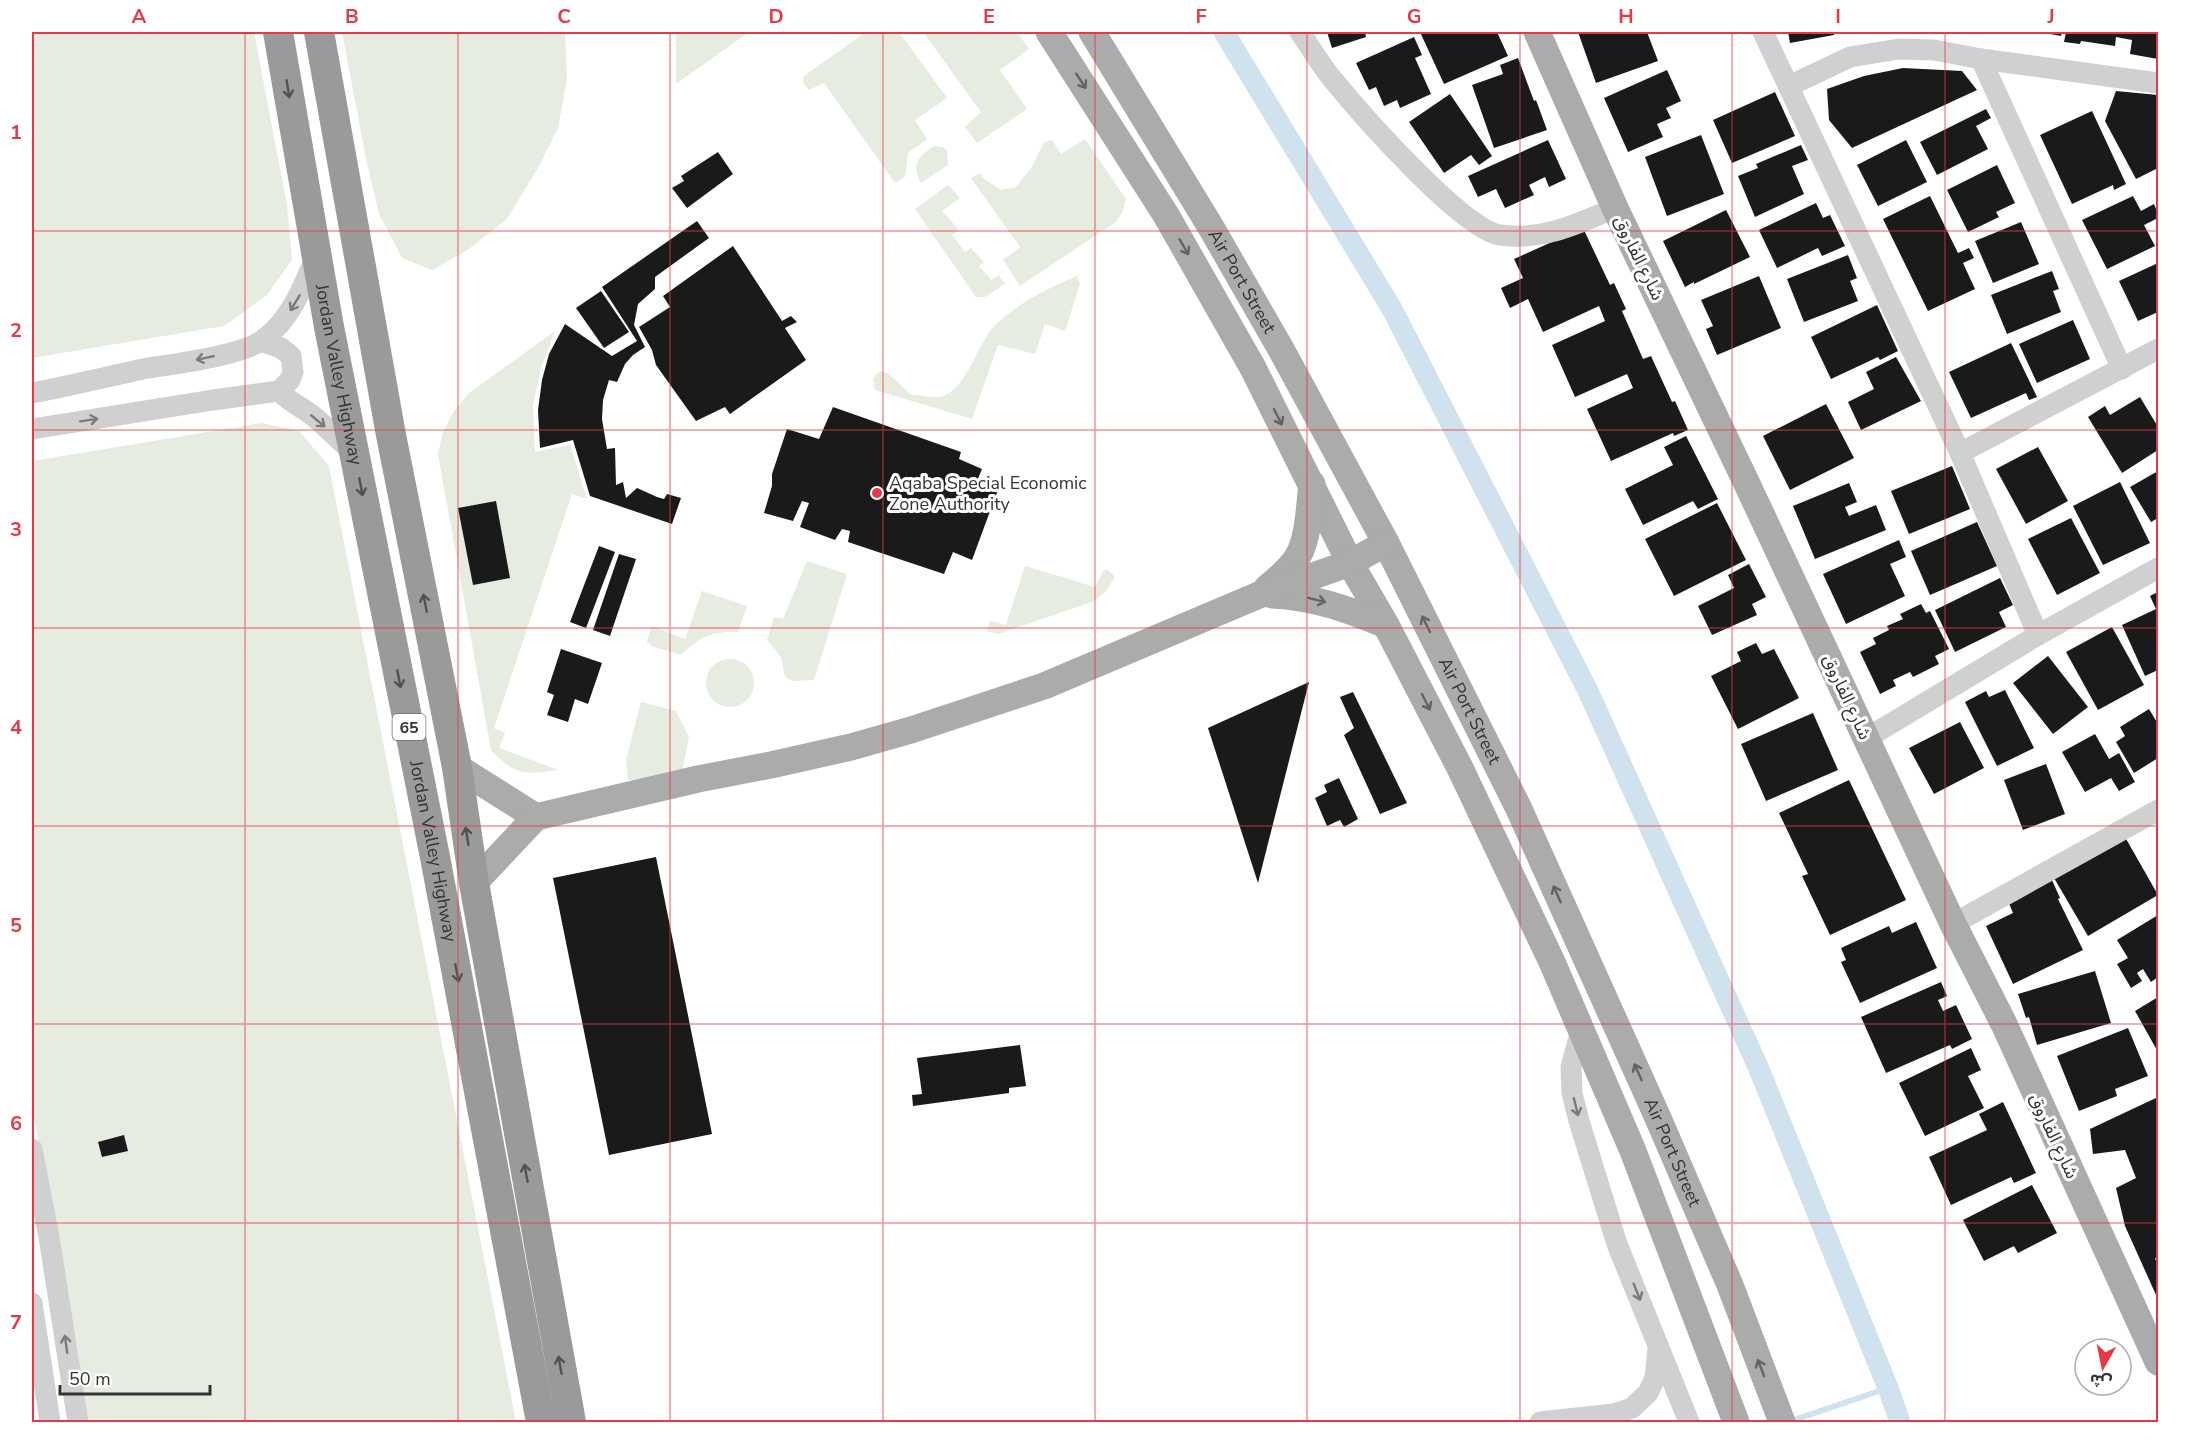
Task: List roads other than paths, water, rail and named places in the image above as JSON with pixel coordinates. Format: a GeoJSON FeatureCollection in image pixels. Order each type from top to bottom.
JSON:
{"type":"FeatureCollection","features":[{"type":"Feature","properties":{"kind":"highway","name":"Jordan Valley Highway"},"geometry":{"type":"LineString","coordinates":[[278,32],[333,348],[435,857],[558,1421]]}},
{"type":"Feature","properties":{"kind":"highway","name":"Jordan Valley Highway"},"geometry":{"type":"LineString","coordinates":[[319,32],[391,435],[457,767],[558,1421]]}},
{"type":"Feature","properties":{"kind":"highway"},"geometry":{"type":"LineString","coordinates":[[333,348],[375,340]]}},
{"type":"Feature","properties":{"kind":"main road","name":"Air Port Street"},"geometry":{"type":"LineString","coordinates":[[1050,32],[1166,215],[1253,368],[1350,563],[1386,625],[1460,768],[1552,962],[1581,1030],[1665,1232],[1736,1422]]}},
{"type":"Feature","properties":{"kind":"main road","name":"Air Port Street"},"geometry":{"type":"LineString","coordinates":[[1092,32],[1212,229],[1282,351],[1386,543],[1519,809],[1622,1036],[1730,1285],[1782,1422]]}},
{"type":"Feature","properties":{"kind":"main road","name":"شارع الفاروق"},"geometry":{"type":"LineString","coordinates":[[1537,32],[1615,208],[1644,265],[1953,924],[2004,1024],[2158,1362]]}},
{"type":"Feature","properties":{"kind":"main road"},"geometry":{"type":"LineString","coordinates":[[1259,595],[1284,574],[1298,556],[1306,530],[1312,484]]}},
{"type":"Feature","properties":{"kind":"main road"},"geometry":{"type":"LineString","coordinates":[[474,883],[536,817],[698,779],[840,750],[911,730],[1044,686],[1259,595],[1350,563],[1386,543]]}},
{"type":"Feature","properties":{"kind":"main road"},"geometry":{"type":"LineString","coordinates":[[1259,595],[1299,596],[1322,601],[1386,625]]}},
{"type":"Feature","properties":{"kind":"main road"},"geometry":{"type":"LineString","coordinates":[[457,767],[536,817]]}},
{"type":"Feature","properties":{"kind":"street"},"geometry":{"type":"LineString","coordinates":[[1300,32],[1332,79],[1367,119],[1463,216],[1497,235],[1520,237],[1558,232],[1615,208]]}},
{"type":"Feature","properties":{"kind":"street"},"geometry":{"type":"LineString","coordinates":[[1763,32],[1960,453],[2038,635]]}},
{"type":"Feature","properties":{"kind":"street"},"geometry":{"type":"LineString","coordinates":[[1789,86],[1850,57],[1899,48],[1934,50],[1981,59],[2158,83]]}},
{"type":"Feature","properties":{"kind":"street"},"geometry":{"type":"LineString","coordinates":[[1981,59],[2122,369]]}},
{"type":"Feature","properties":{"kind":"street"},"geometry":{"type":"LineString","coordinates":[[32,393],[201,359],[242,349],[261,341],[275,329],[294,306],[316,256]]}},
{"type":"Feature","properties":{"kind":"street"},"geometry":{"type":"LineString","coordinates":[[32,429],[213,400],[279,392],[290,381],[293,372],[291,356],[281,348],[261,341]]}},
{"type":"Feature","properties":{"kind":"street"},"geometry":{"type":"LineString","coordinates":[[1960,453],[2158,349]]}},
{"type":"Feature","properties":{"kind":"street"},"geometry":{"type":"LineString","coordinates":[[279,392],[288,401],[305,410],[324,425],[355,455]]}},
{"type":"Feature","properties":{"kind":"street"},"geometry":{"type":"LineString","coordinates":[[1867,738],[2038,635],[2158,568]]}},
{"type":"Feature","properties":{"kind":"street"},"geometry":{"type":"LineString","coordinates":[[1953,924],[2156,819]]}},
{"type":"Feature","properties":{"kind":"street"},"geometry":{"type":"LineString","coordinates":[[1581,1030],[1571,1067],[1572,1093],[1579,1121],[1617,1244],[1689,1422]]}},
{"type":"Feature","properties":{"kind":"street"},"geometry":{"type":"LineString","coordinates":[[32,1149],[51,1248],[78,1422]]}},
{"type":"Feature","properties":{"kind":"street"},"geometry":{"type":"LineString","coordinates":[[32,1303],[50,1422]]}},
{"type":"Feature","properties":{"kind":"street"},"geometry":{"type":"LineString","coordinates":[[1540,1422],[1623,1418],[1648,1393],[1655,1378],[1659,1345]]}},
{"type":"Feature","properties":{"kind":"waterway"},"geometry":{"type":"LineString","coordinates":[[1224,32],[1392,309],[1588,691],[1759,1069],[1900,1422]]}},
{"type":"Feature","properties":{"kind":"waterway"},"geometry":{"type":"LineString","coordinates":[[1788,1422],[1888,1388]]}},
{"type":"Feature","properties":{"kind":"place","name":"Aqaba Special Economic Zone Authority"},"geometry":{"type":"Point","coordinates":[877,493]}}]}
